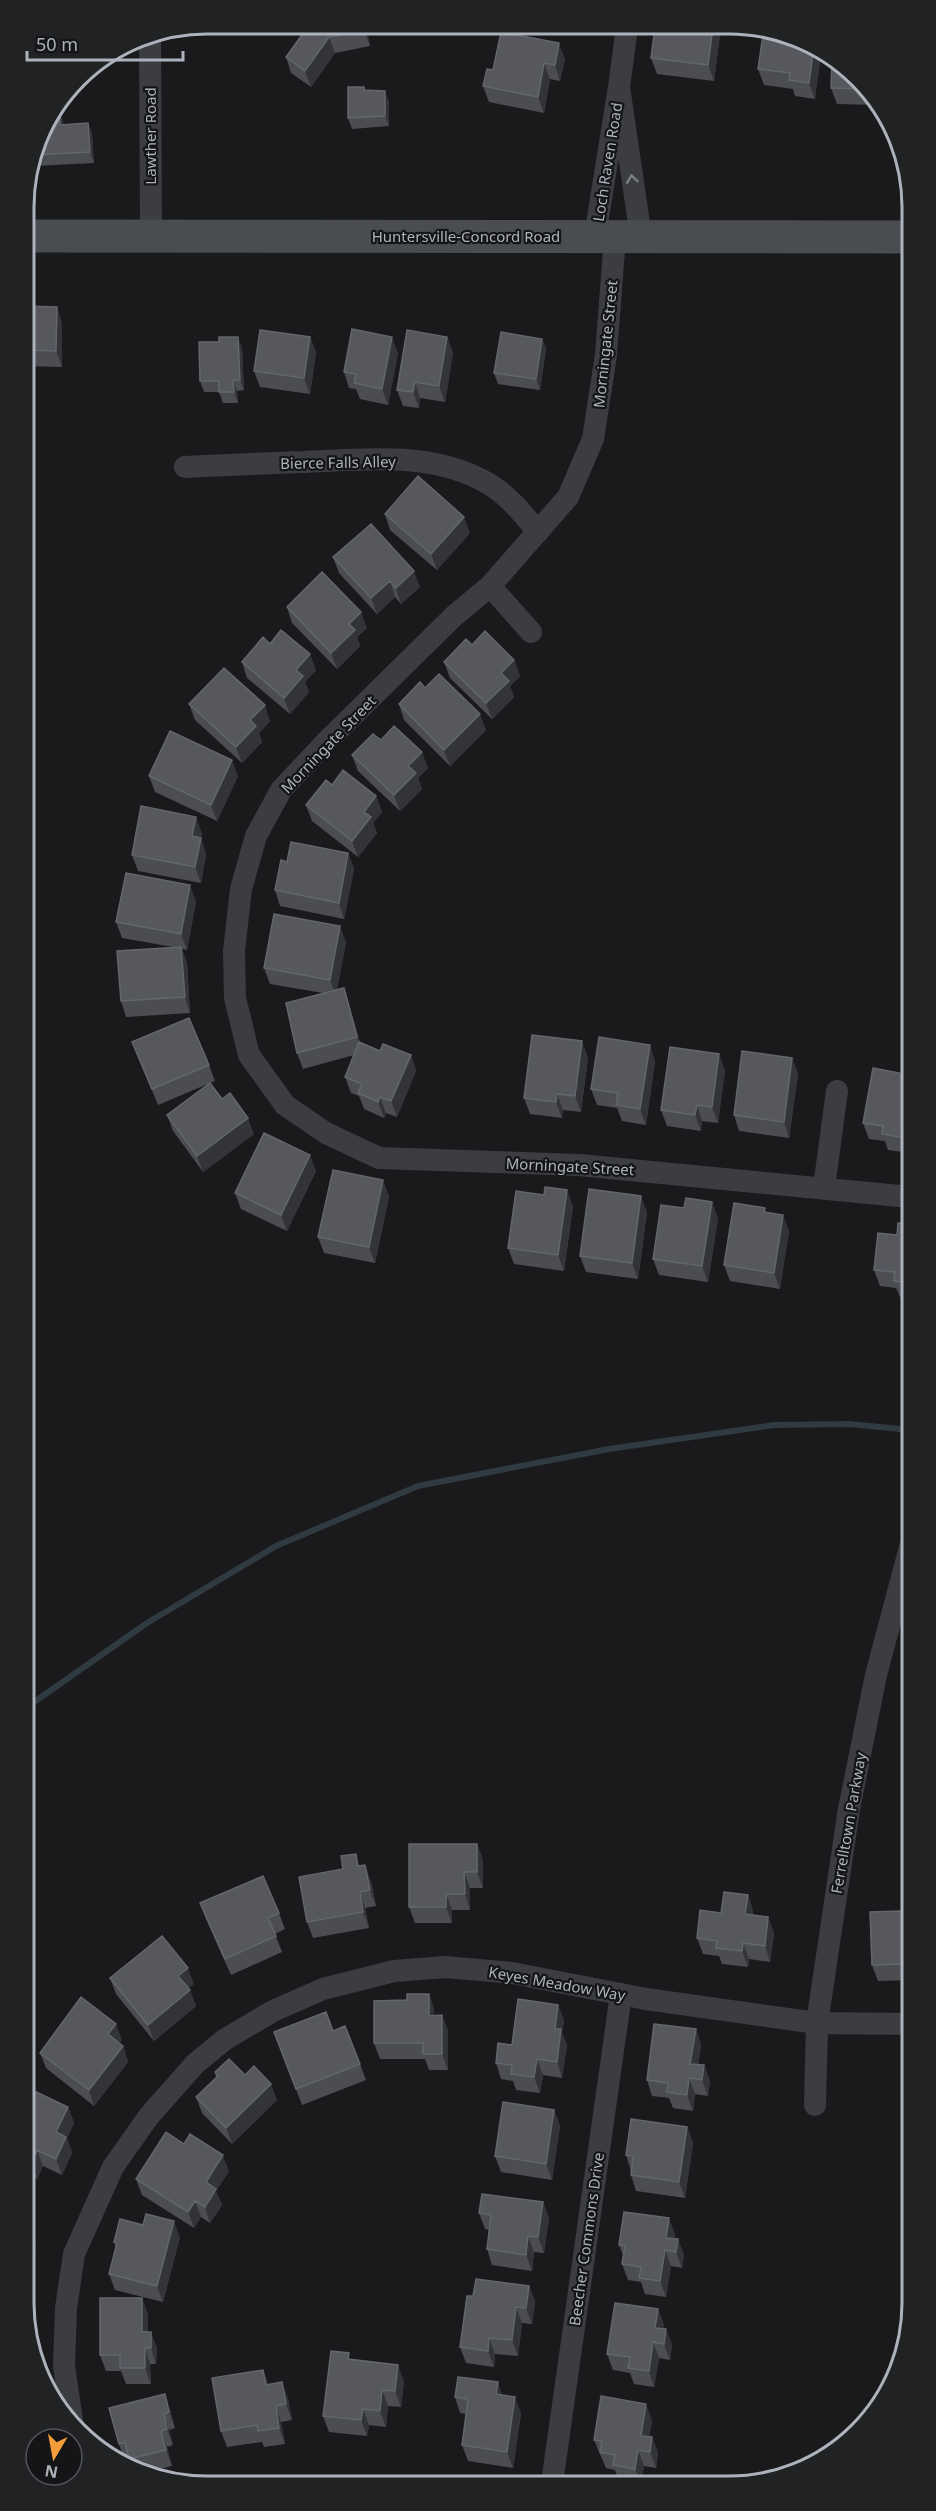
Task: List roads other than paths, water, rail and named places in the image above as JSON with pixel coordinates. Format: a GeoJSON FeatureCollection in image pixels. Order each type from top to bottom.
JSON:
{"type":"FeatureCollection","features":[{"type":"Feature","properties":{"kind":"main road","name":"Huntersville-Concord Road"},"geometry":{"type":"LineString","coordinates":[[35,236],[902,237]]}},
{"type":"Feature","properties":{"kind":"street","name":"Loch Raven Road"},"geometry":{"type":"LineString","coordinates":[[617,237],[619,87],[626,35]]}},
{"type":"Feature","properties":{"kind":"street","name":"Lawther Road"},"geometry":{"type":"LineString","coordinates":[[150,45],[150,236]]}},
{"type":"Feature","properties":{"kind":"street","name":"Loch Raven Road"},"geometry":{"type":"LineString","coordinates":[[617,237],[619,87]]}},
{"type":"Feature","properties":{"kind":"street","name":"Morningate Street"},"geometry":{"type":"LineString","coordinates":[[617,237],[606,355],[593,439],[568,497],[490,586],[454,616],[319,749],[281,790],[256,836],[241,889],[234,951],[236,998],[249,1054],[285,1105],[326,1133],[379,1158],[579,1165],[902,1196]]}},
{"type":"Feature","properties":{"kind":"street","name":"Bierce Falls Alley"},"geometry":{"type":"LineString","coordinates":[[185,467],[362,458],[437,464],[490,485],[517,507],[538,532]]}},
{"type":"Feature","properties":{"kind":"street"},"geometry":{"type":"LineString","coordinates":[[490,586],[531,632]]}},
{"type":"Feature","properties":{"kind":"street"},"geometry":{"type":"LineString","coordinates":[[824,1187],[837,1091]]}},
{"type":"Feature","properties":{"kind":"street","name":"Ferrelltown Parkway"},"geometry":{"type":"LineString","coordinates":[[815,2105],[816,2023],[851,1799],[876,1675],[901,1580]]}},
{"type":"Feature","properties":{"kind":"street","name":"Keyes Meadow Way"},"geometry":{"type":"LineString","coordinates":[[70,2409],[64,2366],[66,2308],[74,2254],[113,2168],[143,2125],[195,2064],[224,2040],[273,2012],[323,1989],[394,1971],[447,1967],[512,1972],[621,1994],[816,2023],[901,2024]]}},
{"type":"Feature","properties":{"kind":"street","name":"Beecher Commons Drive"},"geometry":{"type":"LineString","coordinates":[[553,2476],[621,1994]]}},
{"type":"Feature","properties":{"kind":"waterway"},"geometry":{"type":"LineString","coordinates":[[34,1702],[147,1623],[276,1546],[418,1486],[609,1449],[774,1425],[849,1424],[901,1429]]}}]}
